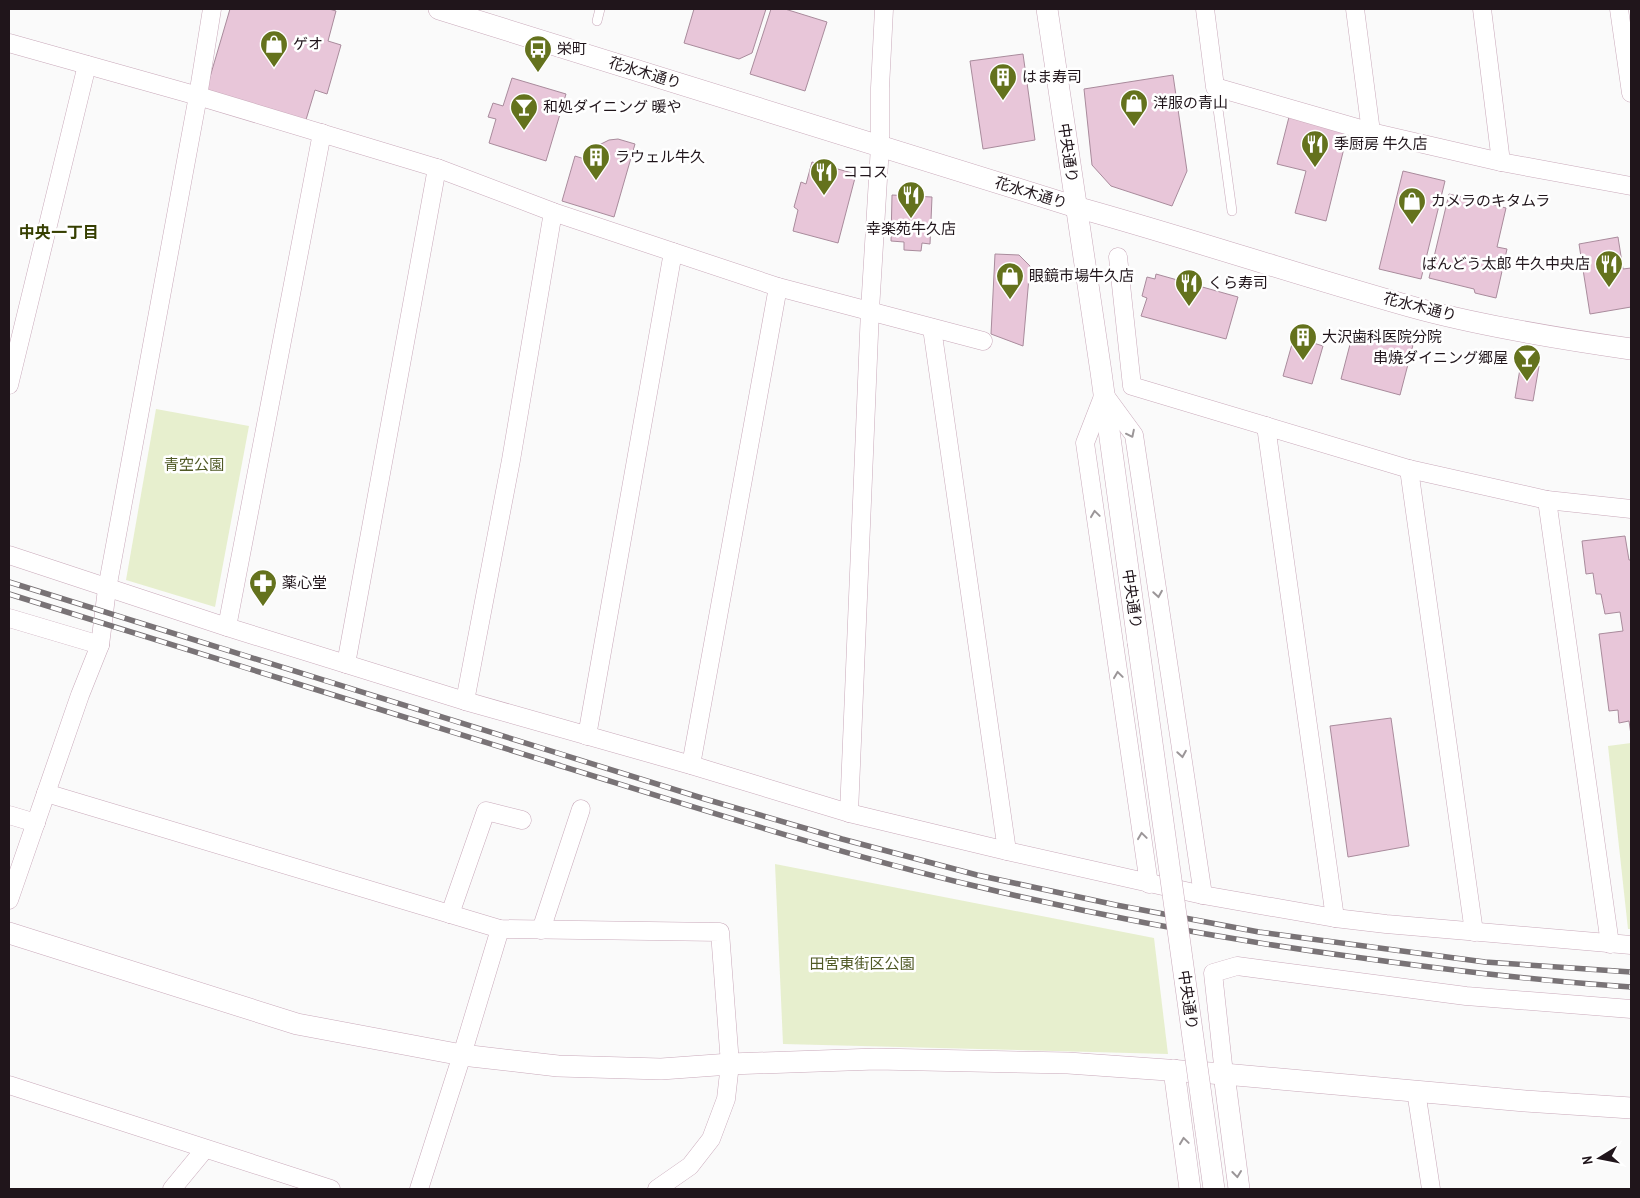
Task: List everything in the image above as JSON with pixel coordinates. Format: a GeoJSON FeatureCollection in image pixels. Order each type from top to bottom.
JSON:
{"type":"FeatureCollection","features":[{"type":"Feature","properties":{"kind":"street"},"geometry":{"type":"LineString","coordinates":[[9,900],[80,695],[100,645],[107,589],[198,96],[212,9]]}},
{"type":"Feature","properties":{"kind":"street","name":"花水木通り"},"geometry":{"type":"LineString","coordinates":[[439,9],[1076,207],[1425,310],[1536,335],[1631,349]]}},
{"type":"Feature","properties":{"kind":"street"},"geometry":{"type":"LineString","coordinates":[[849,813],[870,310],[880,146],[880,88],[884,9]]}},
{"type":"Feature","properties":{"kind":"street","name":"中央通り"},"geometry":{"type":"LineString","coordinates":[[1047,9],[1104,394],[1214,1189]]}},
{"type":"Feature","properties":{"kind":"street"},"geometry":{"type":"LineString","coordinates":[[1205,9],[1215,87],[1371,132],[1502,162],[1631,186]]}},
{"type":"Feature","properties":{"kind":"street"},"geometry":{"type":"LineString","coordinates":[[1355,9],[1371,132]]}},
{"type":"Feature","properties":{"kind":"street"},"geometry":{"type":"LineString","coordinates":[[1482,9],[1502,162]]}},
{"type":"Feature","properties":{"kind":"street"},"geometry":{"type":"LineString","coordinates":[[1619,9],[1631,94]]}},
{"type":"Feature","properties":{"kind":"street"},"geometry":{"type":"LineString","coordinates":[[9,43],[198,96],[437,168],[553,212],[778,287],[983,341]]}},
{"type":"Feature","properties":{"kind":"street"},"geometry":{"type":"LineString","coordinates":[[9,385],[87,65]]}},
{"type":"Feature","properties":{"kind":"street"},"geometry":{"type":"LineString","coordinates":[[227,628],[322,133]]}},
{"type":"Feature","properties":{"kind":"street"},"geometry":{"type":"LineString","coordinates":[[346,664],[437,168]]}},
{"type":"Feature","properties":{"kind":"street"},"geometry":{"type":"LineString","coordinates":[[466,701],[511,460],[553,212]]}},
{"type":"Feature","properties":{"kind":"street"},"geometry":{"type":"LineString","coordinates":[[587,736],[673,252]]}},
{"type":"Feature","properties":{"kind":"street"},"geometry":{"type":"LineString","coordinates":[[1118,258],[1132,386],[1409,469],[1547,500],[1631,509]]}},
{"type":"Feature","properties":{"kind":"street"},"geometry":{"type":"LineString","coordinates":[[692,765],[778,287]]}},
{"type":"Feature","properties":{"kind":"street"},"geometry":{"type":"LineString","coordinates":[[932,328],[1008,852]]}},
{"type":"Feature","properties":{"kind":"street"},"geometry":{"type":"LineString","coordinates":[[1104,394],[1085,442],[1149,884]]}},
{"type":"Feature","properties":{"kind":"street"},"geometry":{"type":"LineString","coordinates":[[1104,394],[1134,435],[1203,895]]}},
{"type":"Feature","properties":{"kind":"street"},"geometry":{"type":"LineString","coordinates":[[1266,426],[1335,918]]}},
{"type":"Feature","properties":{"kind":"street"},"geometry":{"type":"LineString","coordinates":[[1409,469],[1474,932]]}},
{"type":"Feature","properties":{"kind":"street"},"geometry":{"type":"LineString","coordinates":[[1547,500],[1610,944]]}},
{"type":"Feature","properties":{"kind":"street"},"geometry":{"type":"LineString","coordinates":[[9,554],[107,589],[227,628],[466,701],[692,765],[849,813],[1008,852],[1203,895],[1335,918],[1631,945]]}},
{"type":"Feature","properties":{"kind":"street"},"geometry":{"type":"LineString","coordinates":[[9,618],[100,645]]}},
{"type":"Feature","properties":{"kind":"street"},"geometry":{"type":"LineString","coordinates":[[46,793],[500,929],[720,932],[730,1064],[726,1099],[711,1139],[690,1166],[657,1189]]}},
{"type":"Feature","properties":{"kind":"street"},"geometry":{"type":"LineString","coordinates":[[541,930],[581,809]]}},
{"type":"Feature","properties":{"kind":"street"},"geometry":{"type":"LineString","coordinates":[[450,914],[486,811],[522,820]]}},
{"type":"Feature","properties":{"kind":"street"},"geometry":{"type":"LineString","coordinates":[[9,815],[36,823]]}},
{"type":"Feature","properties":{"kind":"street"},"geometry":{"type":"LineString","coordinates":[[419,1189],[500,929]]}},
{"type":"Feature","properties":{"kind":"street"},"geometry":{"type":"LineString","coordinates":[[9,933],[297,1024],[462,1055],[558,1066],[661,1069],[730,1064],[876,1059],[1068,1062],[1525,1101],[1631,1108]]}},
{"type":"Feature","properties":{"kind":"street"},"geometry":{"type":"LineString","coordinates":[[1239,1189],[1213,973],[1237,966],[1466,996],[1631,1009]]}},
{"type":"Feature","properties":{"kind":"street"},"geometry":{"type":"LineString","coordinates":[[1174,1070],[1190,1189]]}},
{"type":"Feature","properties":{"kind":"street"},"geometry":{"type":"LineString","coordinates":[[9,1085],[331,1189]]}},
{"type":"Feature","properties":{"kind":"street"},"geometry":{"type":"LineString","coordinates":[[1416,1091],[1431,1189]]}},
{"type":"Feature","properties":{"kind":"street"},"geometry":{"type":"LineString","coordinates":[[172,1189],[205,1149]]}},
{"type":"Feature","properties":{"kind":"lane"},"geometry":{"type":"LineString","coordinates":[[596,21],[600,9]]}},
{"type":"Feature","properties":{"kind":"lane"},"geometry":{"type":"LineString","coordinates":[[1215,87],[1232,211]]}},
{"type":"Feature","properties":{"kind":"green space","name":"青空公園"},"geometry":{"type":"Polygon","coordinates":[[[156,409],[249,426],[215,607],[126,580],[156,409]]]}},
{"type":"Feature","properties":{"kind":"green space"},"geometry":{"type":"Polygon","coordinates":[[[1631,743],[1631,929],[1628,929],[1608,746],[1631,743]]]}},
{"type":"Feature","properties":{"kind":"green space","name":"田宮東街区公園"},"geometry":{"type":"Polygon","coordinates":[[[775,864],[1154,938],[1168,1054],[783,1044],[775,864]]]}},
{"type":"Feature","properties":{"kind":"building","name":"ゲオ"},"geometry":{"type":"Polygon","coordinates":[[[230,9],[329,9],[336,11],[328,41],[341,45],[327,94],[315,90],[305,123],[205,94],[230,9]]]}},
{"type":"Feature","properties":{"kind":"building"},"geometry":{"type":"Polygon","coordinates":[[[694,9],[766,9],[752,53],[739,59],[684,43],[694,9]]]}},
{"type":"Feature","properties":{"kind":"building"},"geometry":{"type":"Polygon","coordinates":[[[771,9],[785,9],[827,22],[805,91],[750,74],[771,9]]]}},
{"type":"Feature","properties":{"kind":"building","name":"はま寿司"},"geometry":{"type":"Polygon","coordinates":[[[1023,54],[1035,140],[983,149],[970,61],[1023,54]]]}},
{"type":"Feature","properties":{"kind":"building","name":"洋服の青山"},"geometry":{"type":"Polygon","coordinates":[[[1173,75],[1187,171],[1172,206],[1111,186],[1092,165],[1084,89],[1173,75]]]}},
{"type":"Feature","properties":{"kind":"building","name":"和処ダイニング 暖や"},"geometry":{"type":"Polygon","coordinates":[[[512,78],[566,94],[546,161],[489,143],[496,119],[488,117],[493,103],[503,106],[512,78]]]}},
{"type":"Feature","properties":{"kind":"building","name":"季厨房 牛久店"},"geometry":{"type":"Polygon","coordinates":[[[1289,117],[1348,132],[1326,221],[1295,213],[1306,171],[1277,164],[1289,117]]]}},
{"type":"Feature","properties":{"kind":"building","name":"ラウェル牛久"},"geometry":{"type":"Polygon","coordinates":[[[618,139],[635,144],[614,217],[562,201],[575,156],[591,161],[599,145],[609,140],[618,139]]]}},
{"type":"Feature","properties":{"kind":"building","name":"ココス"},"geometry":{"type":"Polygon","coordinates":[[[812,162],[856,174],[838,243],[793,231],[798,210],[794,207],[801,182],[806,184],[812,162]]]}},
{"type":"Feature","properties":{"kind":"building","name":"カメラのキタムラ"},"geometry":{"type":"Polygon","coordinates":[[[1403,171],[1445,181],[1421,279],[1379,269],[1403,171]]]}},
{"type":"Feature","properties":{"kind":"building"},"geometry":{"type":"Polygon","coordinates":[[[1449,194],[1506,208],[1497,247],[1507,249],[1496,298],[1475,293],[1474,289],[1429,278],[1449,194]]]}},
{"type":"Feature","properties":{"kind":"building","name":"幸楽苑牛久店"},"geometry":{"type":"Polygon","coordinates":[[[892,195],[932,197],[930,244],[922,243],[921,251],[904,250],[904,242],[891,241],[892,195]]]}},
{"type":"Feature","properties":{"kind":"building","name":"ばんどう太郎 牛久中央店"},"geometry":{"type":"Polygon","coordinates":[[[1618,237],[1623,269],[1631,268],[1631,307],[1590,314],[1579,244],[1618,237]]]}},
{"type":"Feature","properties":{"kind":"building","name":"眼鏡市場牛久店"},"geometry":{"type":"Polygon","coordinates":[[[995,254],[1019,255],[1030,266],[1023,346],[991,334],[995,254]]]}},
{"type":"Feature","properties":{"kind":"building","name":"くら寿司"},"geometry":{"type":"Polygon","coordinates":[[[1156,274],[1238,297],[1226,339],[1141,316],[1147,298],[1142,296],[1147,277],[1155,279],[1156,274]]]}},
{"type":"Feature","properties":{"kind":"building"},"geometry":{"type":"Polygon","coordinates":[[[1354,329],[1413,345],[1400,395],[1341,379],[1354,329]]]}},
{"type":"Feature","properties":{"kind":"building","name":"大沢歯科医院分院"},"geometry":{"type":"Polygon","coordinates":[[[1294,337],[1323,346],[1312,384],[1283,376],[1294,337]]]}},
{"type":"Feature","properties":{"kind":"building","name":"串焼ダイニング郷屋"},"geometry":{"type":"Polygon","coordinates":[[[1521,363],[1539,366],[1533,401],[1515,398],[1521,363]]]}},
{"type":"Feature","properties":{"kind":"building"},"geometry":{"type":"Polygon","coordinates":[[[1625,536],[1629,560],[1631,560],[1631,735],[1629,721],[1619,723],[1618,710],[1609,711],[1599,634],[1623,631],[1620,612],[1605,614],[1601,594],[1596,594],[1593,573],[1586,574],[1582,541],[1625,536]]]}},
{"type":"Feature","properties":{"kind":"building"},"geometry":{"type":"Polygon","coordinates":[[[1391,718],[1409,846],[1348,857],[1330,726],[1391,718]]]}},
{"type":"Feature","properties":{"kind":"railway"},"geometry":{"type":"LineString","coordinates":[[9,582],[705,799],[842,839],[977,875],[1116,905],[1259,932],[1485,962],[1631,972]]}},
{"type":"Feature","properties":{"kind":"railway"},"geometry":{"type":"LineString","coordinates":[[9,594],[764,828],[869,859],[975,886],[1117,917],[1260,943],[1459,971],[1631,987]]}},
{"type":"Feature","properties":{"kind":"place","name":"ゲオ"},"geometry":{"type":"Point","coordinates":[274,68]}},
{"type":"Feature","properties":{"kind":"place","name":"栄町"},"geometry":{"type":"Point","coordinates":[538,73]}},
{"type":"Feature","properties":{"kind":"place","name":"はま寿司"},"geometry":{"type":"Point","coordinates":[1003,101]}},
{"type":"Feature","properties":{"kind":"place","name":"洋服の青山"},"geometry":{"type":"Point","coordinates":[1134,127]}},
{"type":"Feature","properties":{"kind":"place","name":"和処ダイニング 暖や"},"geometry":{"type":"Point","coordinates":[524,131]}},
{"type":"Feature","properties":{"kind":"place","name":"季厨房 牛久店"},"geometry":{"type":"Point","coordinates":[1315,168]}},
{"type":"Feature","properties":{"kind":"place","name":"ラウェル牛久"},"geometry":{"type":"Point","coordinates":[596,181]}},
{"type":"Feature","properties":{"kind":"place","name":"ココス"},"geometry":{"type":"Point","coordinates":[824,196]}},
{"type":"Feature","properties":{"kind":"place","name":"幸楽苑牛久店"},"geometry":{"type":"Point","coordinates":[911,219]}},
{"type":"Feature","properties":{"kind":"place","name":"カメラのキタムラ"},"geometry":{"type":"Point","coordinates":[1412,225]}},
{"type":"Feature","properties":{"kind":"place","name":"ばんどう太郎 牛久中央店"},"geometry":{"type":"Point","coordinates":[1609,288]}},
{"type":"Feature","properties":{"kind":"place","name":"眼鏡市場牛久店"},"geometry":{"type":"Point","coordinates":[1010,300]}},
{"type":"Feature","properties":{"kind":"place","name":"くら寿司"},"geometry":{"type":"Point","coordinates":[1189,307]}},
{"type":"Feature","properties":{"kind":"place","name":"大沢歯科医院分院"},"geometry":{"type":"Point","coordinates":[1303,361]}},
{"type":"Feature","properties":{"kind":"place","name":"串焼ダイニング郷屋"},"geometry":{"type":"Point","coordinates":[1527,382]}},
{"type":"Feature","properties":{"kind":"place","name":"薬心堂"},"geometry":{"type":"Point","coordinates":[263,607]}},
{"type":"Feature","properties":{"kind":"district","name":"中央一丁目"},"geometry":{"type":"Point","coordinates":[59,232]}}]}
